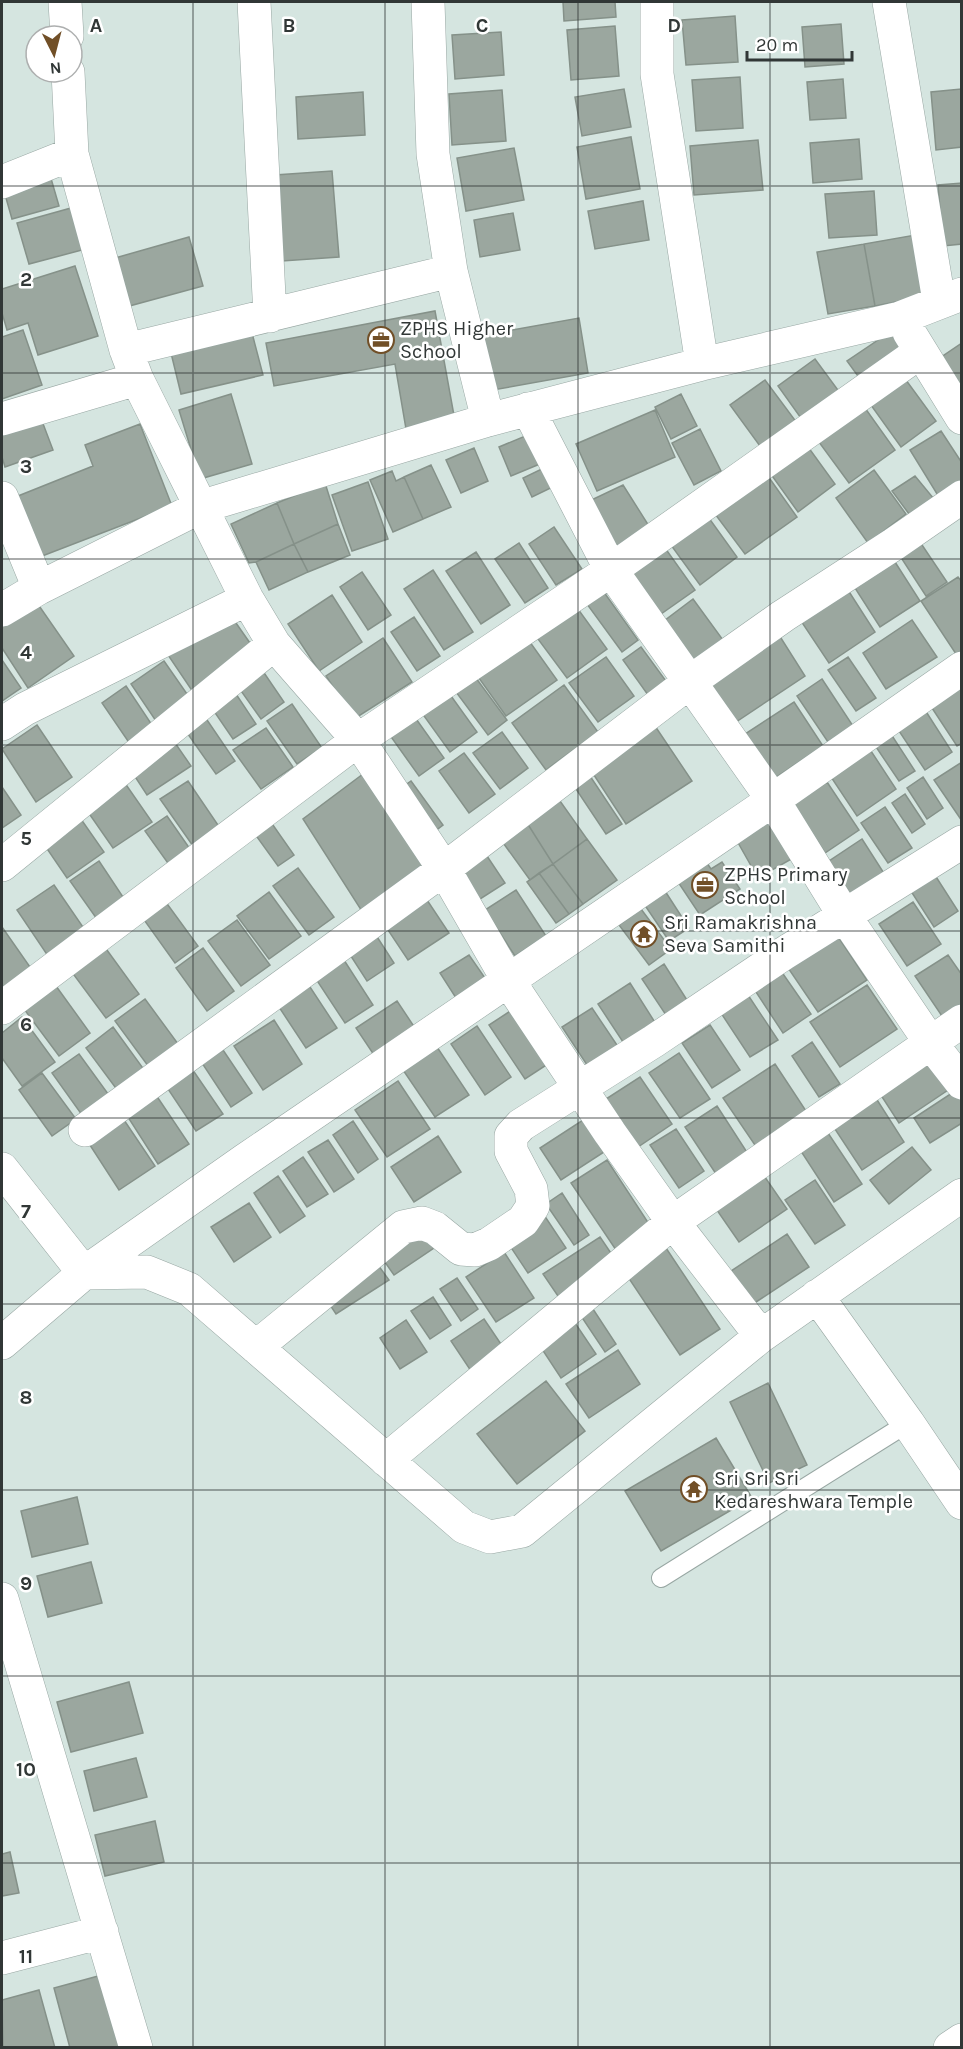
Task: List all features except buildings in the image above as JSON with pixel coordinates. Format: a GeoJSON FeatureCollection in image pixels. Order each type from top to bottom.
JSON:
{"type":"FeatureCollection","features":[{"type":"Feature","properties":{"kind":"street"},"geometry":{"type":"LineString","coordinates":[[65,2],[66,24]]}},
{"type":"Feature","properties":{"kind":"street"},"geometry":{"type":"LineString","coordinates":[[254,2],[270,316]]}},
{"type":"Feature","properties":{"kind":"street"},"geometry":{"type":"LineString","coordinates":[[428,2],[433,154],[451,272],[488,420]]}},
{"type":"Feature","properties":{"kind":"street"},"geometry":{"type":"LineString","coordinates":[[657,2],[657,74],[702,364]]}},
{"type":"Feature","properties":{"kind":"street"},"geometry":{"type":"LineString","coordinates":[[2,610],[39,588],[200,507],[488,420],[702,364],[900,318],[950,298],[888,2]]}},
{"type":"Feature","properties":{"kind":"street"},"geometry":{"type":"LineString","coordinates":[[69,84],[72,154],[131,364],[247,599],[274,644],[358,740],[444,869],[508,980],[579,1087],[674,1222],[761,1336]]}},
{"type":"Feature","properties":{"kind":"street"},"geometry":{"type":"LineString","coordinates":[[2,182],[72,154]]}},
{"type":"Feature","properties":{"kind":"street"},"geometry":{"type":"LineString","coordinates":[[2,419],[131,364],[270,316],[451,272]]}},
{"type":"Feature","properties":{"kind":"street"},"geometry":{"type":"LineString","coordinates":[[900,318],[962,418]]}},
{"type":"Feature","properties":{"kind":"street"},"geometry":{"type":"LineString","coordinates":[[2,1008],[358,740],[611,570],[920,352]]}},
{"type":"Feature","properties":{"kind":"street"},"geometry":{"type":"LineString","coordinates":[[528,409],[611,570],[691,681],[772,800],[844,915],[930,1042],[962,1083]]}},
{"type":"Feature","properties":{"kind":"street"},"geometry":{"type":"LineString","coordinates":[[85,1130],[444,869],[691,681],[783,616],[962,497]]}},
{"type":"Feature","properties":{"kind":"street"},"geometry":{"type":"LineString","coordinates":[[2,498],[39,588]]}},
{"type":"Feature","properties":{"kind":"street"},"geometry":{"type":"LineString","coordinates":[[2,724],[25,709],[247,599]]}},
{"type":"Feature","properties":{"kind":"street"},"geometry":{"type":"LineString","coordinates":[[2,865],[274,644]]}},
{"type":"Feature","properties":{"kind":"street"},"geometry":{"type":"LineString","coordinates":[[2,1343],[84,1273],[962,668]]}},
{"type":"Feature","properties":{"kind":"street"},"geometry":{"type":"LineString","coordinates":[[256,1347],[403,1227],[422,1223],[435,1228],[461,1249],[475,1250],[489,1244],[523,1221],[533,1206],[531,1189],[511,1151],[511,1136],[521,1125],[654,1041],[844,915],[962,842]]}},
{"type":"Feature","properties":{"kind":"street"},"geometry":{"type":"LineString","coordinates":[[386,1460],[674,1222],[930,1042],[962,1022]]}},
{"type":"Feature","properties":{"kind":"street"},"geometry":{"type":"LineString","coordinates":[[2,1169],[84,1273]]}},
{"type":"Feature","properties":{"kind":"street"},"geometry":{"type":"LineString","coordinates":[[84,1273],[147,1272],[189,1289],[464,1527],[490,1537],[522,1531],[761,1336],[962,1195]]}},
{"type":"Feature","properties":{"kind":"street"},"geometry":{"type":"LineString","coordinates":[[817,1296],[962,1503]]}},
{"type":"Feature","properties":{"kind":"street"},"geometry":{"type":"LineString","coordinates":[[2,1599],[136,2048]]}},
{"type":"Feature","properties":{"kind":"street"},"geometry":{"type":"LineString","coordinates":[[2,1958],[102,1932]]}},
{"type":"Feature","properties":{"kind":"street"},"geometry":{"type":"LineString","coordinates":[[950,2048],[962,2040]]}},
{"type":"Feature","properties":{"kind":"lane"},"geometry":{"type":"LineString","coordinates":[[661,1578],[908,1423]]}},
{"type":"Feature","properties":{"kind":"place","name":"ZPHS Higher School"},"geometry":{"type":"Point","coordinates":[381,340]}},
{"type":"Feature","properties":{"kind":"place","name":"ZPHS Primary School"},"geometry":{"type":"Point","coordinates":[705,885]}},
{"type":"Feature","properties":{"kind":"place","name":"Sri Ramakrishna Seva Samithi"},"geometry":{"type":"Point","coordinates":[644,934]}},
{"type":"Feature","properties":{"kind":"place","name":"Sri Sri Sri Kedareshwara Temple"},"geometry":{"type":"Point","coordinates":[694,1489]}}]}
